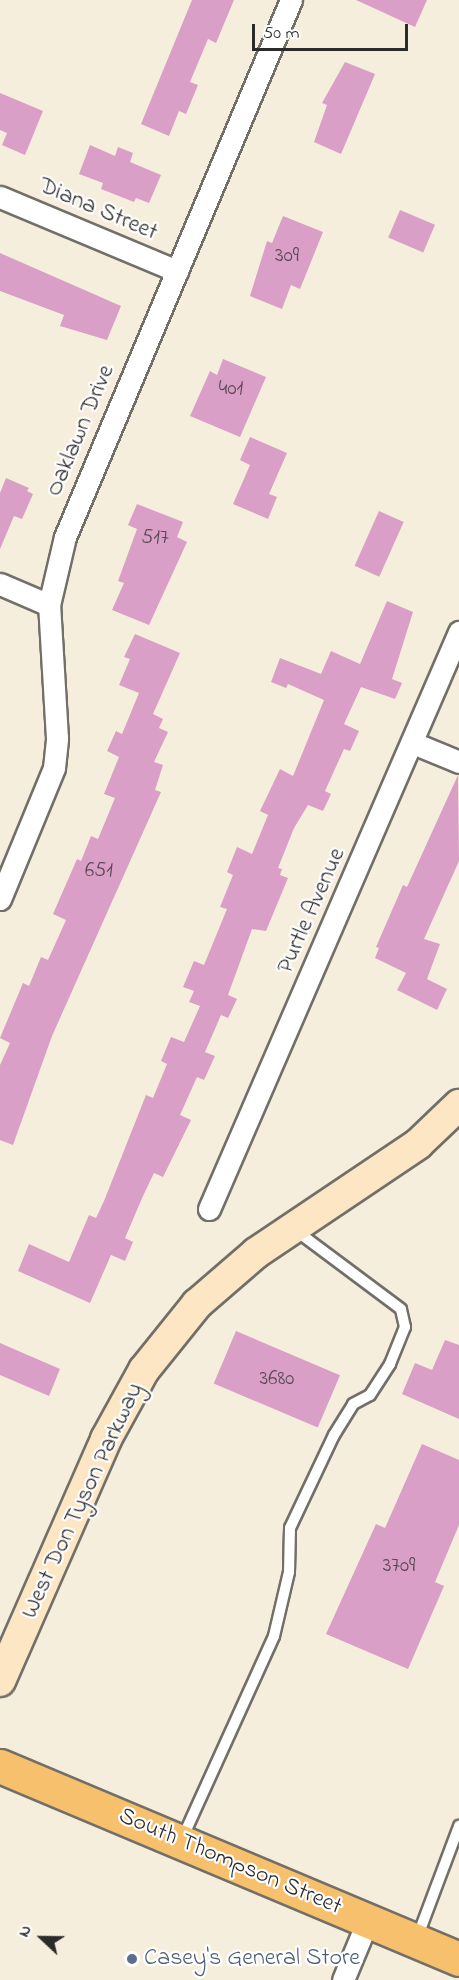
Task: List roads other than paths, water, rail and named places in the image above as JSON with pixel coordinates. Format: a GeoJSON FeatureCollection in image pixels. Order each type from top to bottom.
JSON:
{"type":"FeatureCollection","features":[{"type":"Feature","properties":{"kind":"highway","name":"South Thompson Street"},"geometry":{"type":"LineString","coordinates":[[0,1766],[459,1959]]}},
{"type":"Feature","properties":{"kind":"main road","name":"West Don Tyson Parkway"},"geometry":{"type":"LineString","coordinates":[[0,1681],[106,1439],[144,1370],[197,1304],[256,1252],[418,1144],[459,1105]]}},
{"type":"Feature","properties":{"kind":"street","name":"Oaklawn Drive"},"geometry":{"type":"LineString","coordinates":[[0,899],[54,768],[57,738],[49,604],[65,537],[291,0]]}},
{"type":"Feature","properties":{"kind":"street","name":"Diana Street"},"geometry":{"type":"LineString","coordinates":[[0,196],[177,271]]}},
{"type":"Feature","properties":{"kind":"street"},"geometry":{"type":"LineString","coordinates":[[0,584],[49,604]]}},
{"type":"Feature","properties":{"kind":"street","name":"Purtle Avenue"},"geometry":{"type":"LineString","coordinates":[[209,1209],[413,743],[459,632]]}},
{"type":"Feature","properties":{"kind":"street"},"geometry":{"type":"LineString","coordinates":[[413,743],[459,762]]}},
{"type":"Feature","properties":{"kind":"street"},"geometry":{"type":"LineString","coordinates":[[343,1980],[368,1920]]}},
{"type":"Feature","properties":{"kind":"lane"},"geometry":{"type":"LineString","coordinates":[[181,1842],[274,1636],[289,1572],[290,1528],[334,1435],[352,1404],[370,1395],[390,1365],[405,1327],[401,1309],[292,1229]]}},
{"type":"Feature","properties":{"kind":"lane"},"geometry":{"type":"LineString","coordinates":[[416,1941],[459,1826]]}},
{"type":"Feature","properties":{"kind":"place","name":"Casey's General Store"},"geometry":{"type":"Point","coordinates":[132,1959]}}]}
